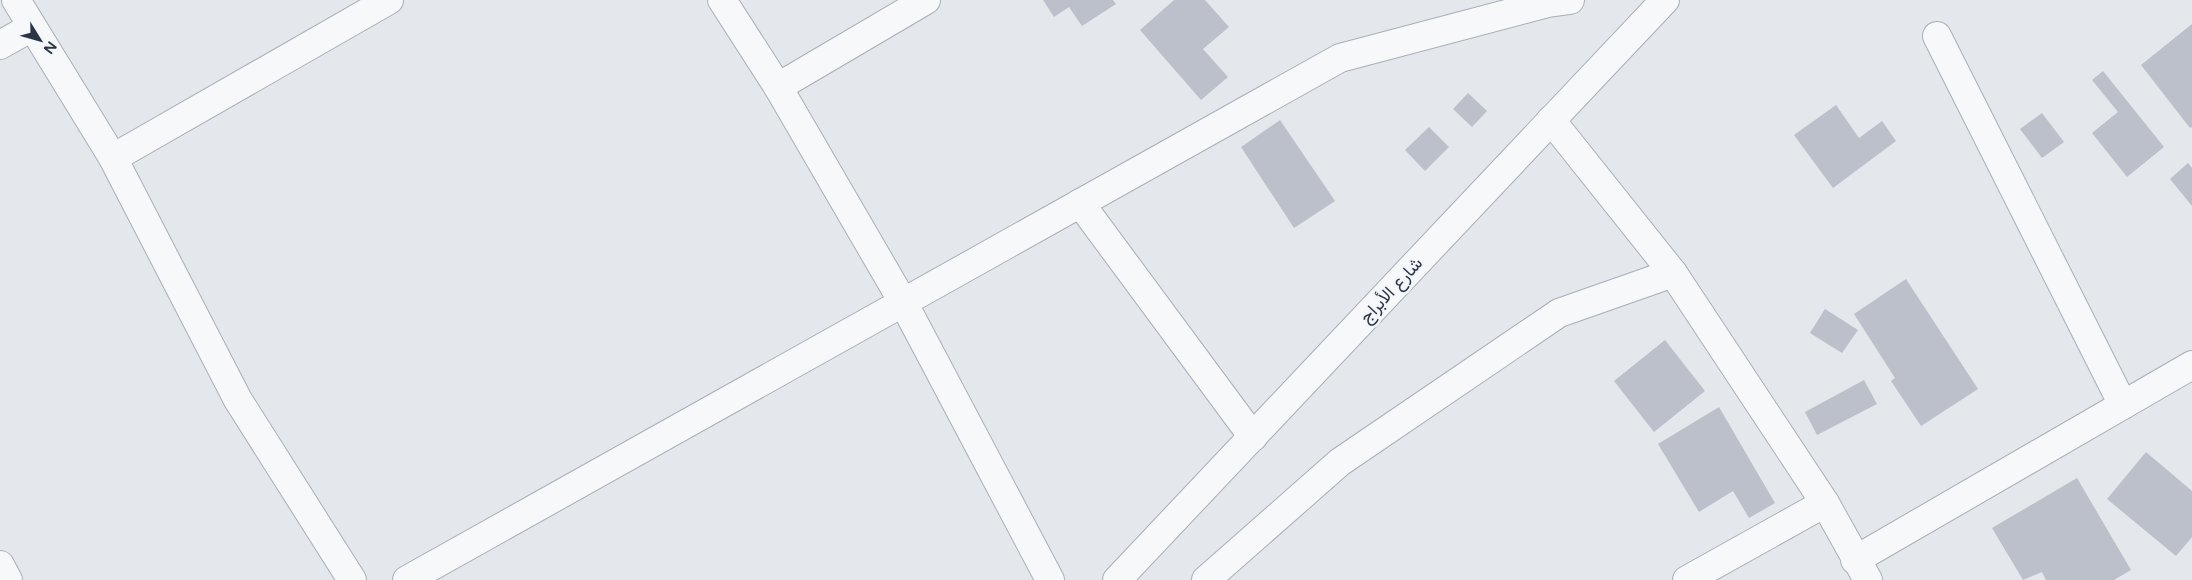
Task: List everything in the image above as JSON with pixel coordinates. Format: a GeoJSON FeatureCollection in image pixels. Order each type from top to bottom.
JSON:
{"type":"FeatureCollection","features":[{"type":"Feature","properties":{"kind":"street"},"geometry":{"type":"LineString","coordinates":[[16,0],[113,158],[238,400],[352,580]]}},
{"type":"Feature","properties":{"kind":"street"},"geometry":{"type":"LineString","coordinates":[[113,158],[362,7],[389,0]]}},
{"type":"Feature","properties":{"kind":"street"},"geometry":{"type":"LineString","coordinates":[[722,0],[778,87],[903,302],[1050,580]]}},
{"type":"Feature","properties":{"kind":"street"},"geometry":{"type":"LineString","coordinates":[[778,87],[926,0]]}},
{"type":"Feature","properties":{"kind":"street"},"geometry":{"type":"LineString","coordinates":[[407,580],[1340,58],[1548,3],[1570,0]]}},
{"type":"Feature","properties":{"kind":"street","name":"شارع الأبراج"},"geometry":{"type":"LineString","coordinates":[[1117,580],[1665,0]]}},
{"type":"Feature","properties":{"kind":"street"},"geometry":{"type":"LineString","coordinates":[[0,45],[32,27]]}},
{"type":"Feature","properties":{"kind":"street"},"geometry":{"type":"LineString","coordinates":[[1937,36],[2123,405]]}},
{"type":"Feature","properties":{"kind":"street"},"geometry":{"type":"LineString","coordinates":[[1551,120],[1673,273],[1825,503],[1861,570],[2123,405],[2192,365]]}},
{"type":"Feature","properties":{"kind":"street"},"geometry":{"type":"LineString","coordinates":[[1080,203],[1253,437]]}},
{"type":"Feature","properties":{"kind":"street"},"geometry":{"type":"LineString","coordinates":[[1206,580],[1340,462],[1559,313],[1673,273]]}},
{"type":"Feature","properties":{"kind":"street"},"geometry":{"type":"LineString","coordinates":[[1687,580],[1825,503]]}},
{"type":"Feature","properties":{"kind":"street"},"geometry":{"type":"LineString","coordinates":[[0,565],[8,580]]}},
{"type":"Feature","properties":{"kind":"building"},"geometry":{"type":"Polygon","coordinates":[[[1043,0],[1113,0],[1116,4],[1082,26],[1069,7],[1054,17],[1043,0]]]}},
{"type":"Feature","properties":{"kind":"building"},"geometry":{"type":"Polygon","coordinates":[[[1174,0],[1205,0],[1229,27],[1203,49],[1228,77],[1201,100],[1140,30],[1174,0]]]}},
{"type":"Feature","properties":{"kind":"building"},"geometry":{"type":"Polygon","coordinates":[[[2192,24],[2192,127],[2190,128],[2141,65],[2192,24]]]}},
{"type":"Feature","properties":{"kind":"building"},"geometry":{"type":"Polygon","coordinates":[[[2103,71],[2164,147],[2127,177],[2092,133],[2118,112],[2092,80],[2103,71]]]}},
{"type":"Feature","properties":{"kind":"building"},"geometry":{"type":"Polygon","coordinates":[[[1468,93],[1487,111],[1472,127],[1453,109],[1468,93]]]}},
{"type":"Feature","properties":{"kind":"building"},"geometry":{"type":"Polygon","coordinates":[[[1836,105],[1859,138],[1882,121],[1896,141],[1833,188],[1794,135],[1836,105]]]}},
{"type":"Feature","properties":{"kind":"building"},"geometry":{"type":"Polygon","coordinates":[[[2042,113],[2064,142],[2042,158],[2020,129],[2042,113]]]}},
{"type":"Feature","properties":{"kind":"building"},"geometry":{"type":"Polygon","coordinates":[[[1280,120],[1335,201],[1294,228],[1241,147],[1280,120]]]}},
{"type":"Feature","properties":{"kind":"building"},"geometry":{"type":"Polygon","coordinates":[[[1429,127],[1449,147],[1425,171],[1405,150],[1429,127]]]}},
{"type":"Feature","properties":{"kind":"building"},"geometry":{"type":"Polygon","coordinates":[[[2188,163],[2192,168],[2192,206],[2170,179],[2188,163]]]}},
{"type":"Feature","properties":{"kind":"building"},"geometry":{"type":"Polygon","coordinates":[[[1906,279],[1978,389],[1921,426],[1891,381],[1895,378],[1854,314],[1906,279]]]}},
{"type":"Feature","properties":{"kind":"building"},"geometry":{"type":"Polygon","coordinates":[[[1825,309],[1858,330],[1842,353],[1810,333],[1825,309]]]}},
{"type":"Feature","properties":{"kind":"building"},"geometry":{"type":"Polygon","coordinates":[[[1665,340],[1705,391],[1654,432],[1614,381],[1665,340]]]}},
{"type":"Feature","properties":{"kind":"building"},"geometry":{"type":"Polygon","coordinates":[[[1864,380],[1877,404],[1817,435],[1805,412],[1864,380]]]}},
{"type":"Feature","properties":{"kind":"building"},"geometry":{"type":"Polygon","coordinates":[[[1719,407],[1775,503],[1749,518],[1733,491],[1699,512],[1658,444],[1719,407]]]}},
{"type":"Feature","properties":{"kind":"building"},"geometry":{"type":"Polygon","coordinates":[[[2146,452],[2192,491],[2192,537],[2176,556],[2107,499],[2146,452]]]}},
{"type":"Feature","properties":{"kind":"building"},"geometry":{"type":"Polygon","coordinates":[[[2077,478],[2131,570],[2114,580],[2046,580],[2042,572],[2023,580],[1992,528],[2077,478]]]}}]}
